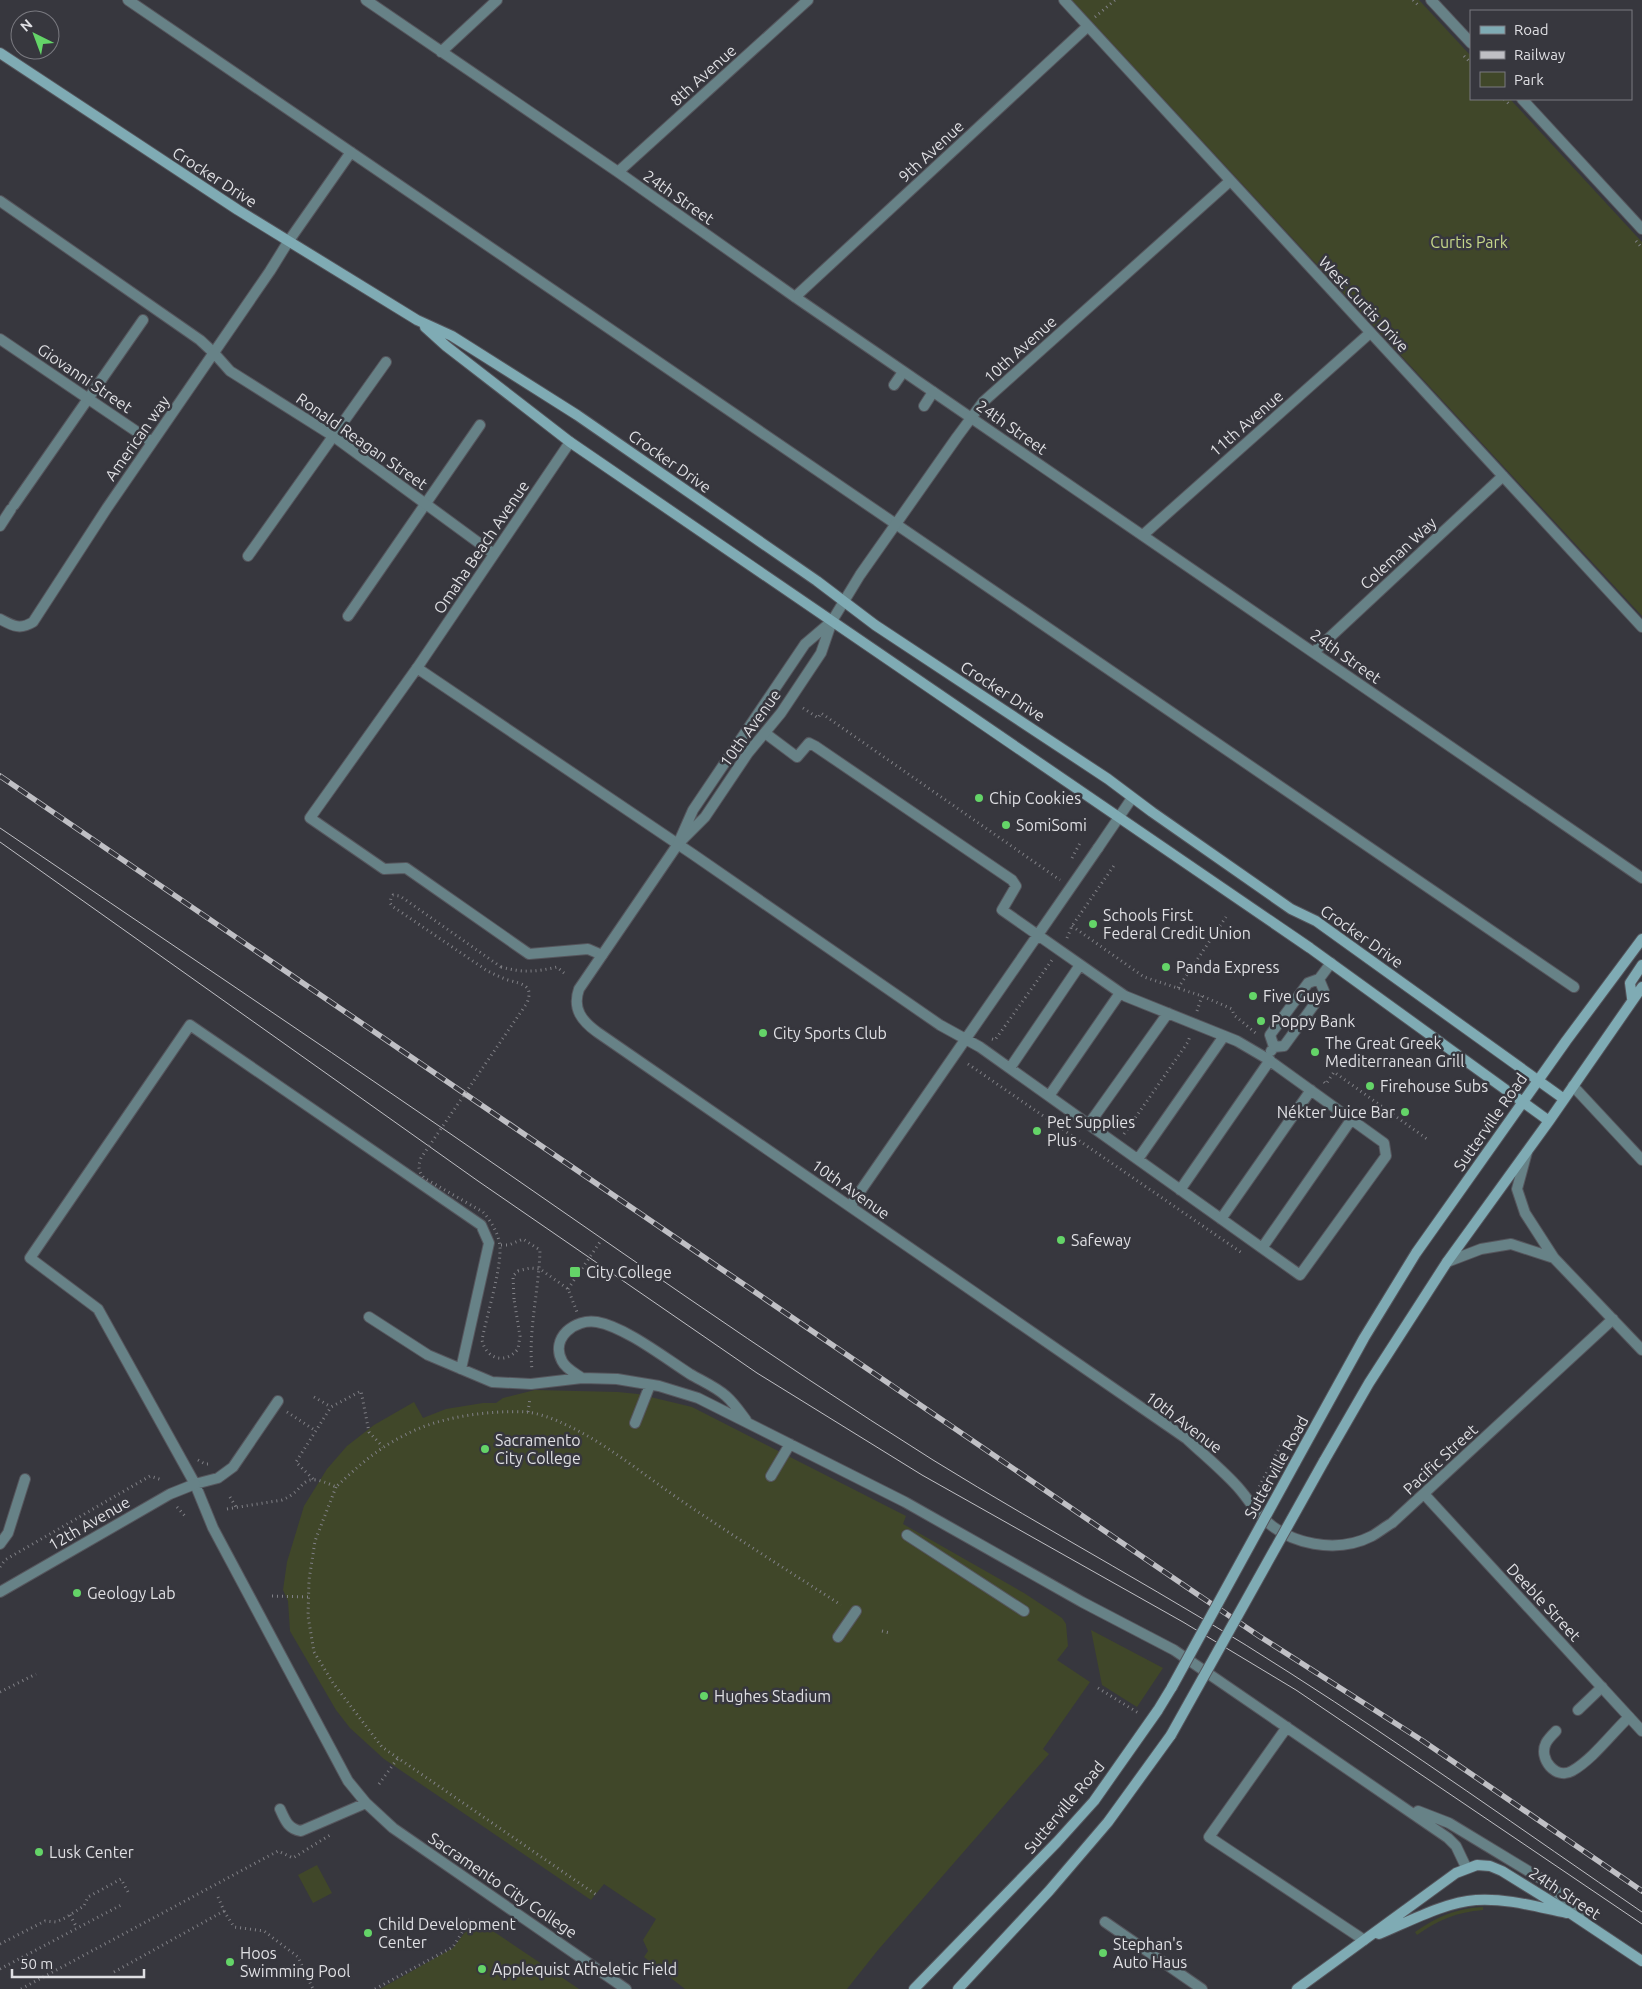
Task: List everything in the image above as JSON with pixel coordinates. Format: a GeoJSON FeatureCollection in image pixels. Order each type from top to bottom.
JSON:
{"type":"FeatureCollection","features":[{"type":"Feature","properties":{"kind":"street"},"geometry":{"type":"LineString","coordinates":[[128,0],[897,523],[1574,988]]}},
{"type":"Feature","properties":{"kind":"street","name":"24th Street"},"geometry":{"type":"LineString","coordinates":[[366,0],[618,172],[903,372],[1642,878]]}},
{"type":"Feature","properties":{"kind":"street"},"geometry":{"type":"LineString","coordinates":[[441,52],[497,0]]}},
{"type":"Feature","properties":{"kind":"street","name":"8th Avenue"},"geometry":{"type":"LineString","coordinates":[[618,172],[808,0]]}},
{"type":"Feature","properties":{"kind":"street","name":"West Curtis Drive"},"geometry":{"type":"LineString","coordinates":[[1064,0],[1642,628]]}},
{"type":"Feature","properties":{"kind":"street"},"geometry":{"type":"LineString","coordinates":[[1431,0],[1470,42]]}},
{"type":"Feature","properties":{"kind":"street","name":"9th Avenue"},"geometry":{"type":"LineString","coordinates":[[795,297],[1088,26]]}},
{"type":"Feature","properties":{"kind":"street","name":"Crocker Drive"},"geometry":{"type":"LineString","coordinates":[[0,53],[288,242],[417,320],[452,336],[577,415],[875,625],[1108,779],[1132,798],[1291,909],[1316,921],[1564,1099]]}},
{"type":"Feature","properties":{"kind":"street"},"geometry":{"type":"LineString","coordinates":[[1523,100],[1642,229]]}},
{"type":"Feature","properties":{"kind":"street","name":"American way"},"geometry":{"type":"LineString","coordinates":[[0,619],[17,628],[33,622],[152,442],[351,152]]}},
{"type":"Feature","properties":{"kind":"street","name":"10th Avenue"},"geometry":{"type":"LineString","coordinates":[[678,844],[705,817],[748,753],[780,713],[821,653],[832,621],[844,602],[897,523],[983,402],[1230,181]]}},
{"type":"Feature","properties":{"kind":"street","name":"Ronald Reagan Street"},"geometry":{"type":"LineString","coordinates":[[0,201],[200,340],[230,370],[333,436],[494,554]]}},
{"type":"Feature","properties":{"kind":"street"},"geometry":{"type":"LineString","coordinates":[[0,526],[143,320]]}},
{"type":"Feature","properties":{"kind":"street","name":"Crocker Drive"},"geometry":{"type":"LineString","coordinates":[[417,320],[446,346],[570,442],[1331,963],[1549,1121]]}},
{"type":"Feature","properties":{"kind":"street","name":"11th Avenue"},"geometry":{"type":"LineString","coordinates":[[1143,535],[1370,334]]}},
{"type":"Feature","properties":{"kind":"street","name":"Giovanni Street"},"geometry":{"type":"LineString","coordinates":[[0,338],[152,442]]}},
{"type":"Feature","properties":{"kind":"street"},"geometry":{"type":"LineString","coordinates":[[248,556],[386,362]]}},
{"type":"Feature","properties":{"kind":"street"},"geometry":{"type":"LineString","coordinates":[[894,385],[903,372]]}},
{"type":"Feature","properties":{"kind":"street"},"geometry":{"type":"LineString","coordinates":[[924,406],[933,392]]}},
{"type":"Feature","properties":{"kind":"street"},"geometry":{"type":"LineString","coordinates":[[348,616],[480,424]]}},
{"type":"Feature","properties":{"kind":"street","name":"Omaha Beach Avenue"},"geometry":{"type":"LineString","coordinates":[[570,442],[417,668],[310,818],[384,869],[406,868],[529,954],[588,949],[602,955]]}},
{"type":"Feature","properties":{"kind":"street","name":"Coleman Way"},"geometry":{"type":"LineString","coordinates":[[1314,652],[1502,476]]}},
{"type":"Feature","properties":{"kind":"street","name":"10th Avenue"},"geometry":{"type":"LineString","coordinates":[[832,621],[805,644],[693,810],[678,844],[602,955],[577,996],[578,1013],[589,1026],[1187,1439],[1230,1479],[1262,1517]]}},
{"type":"Feature","properties":{"kind":"street"},"geometry":{"type":"LineString","coordinates":[[417,668],[678,844],[935,1021],[980,1047],[1300,1275],[1386,1156],[1384,1143],[1268,1059],[1224,1036],[1120,994],[1002,910],[1016,886],[1012,880],[810,743],[797,757],[765,733]]}},
{"type":"Feature","properties":{"kind":"street"},"geometry":{"type":"LineString","coordinates":[[850,1206],[1132,798]]}},
{"type":"Feature","properties":{"kind":"street","name":"Sutterville Road"},"geometry":{"type":"LineString","coordinates":[[914,1989],[1057,1842],[1094,1801],[1158,1710],[1172,1688],[1364,1338],[1416,1253],[1523,1103],[1537,1080],[1642,939]]}},
{"type":"Feature","properties":{"kind":"street"},"geometry":{"type":"LineString","coordinates":[[1180,1190],[1268,1059],[1274,1047],[1270,1035],[1308,983],[1319,979],[1331,963]]}},
{"type":"Feature","properties":{"kind":"street"},"geometry":{"type":"LineString","coordinates":[[1010,1068],[1080,965]]}},
{"type":"Feature","properties":{"kind":"street"},"geometry":{"type":"LineString","coordinates":[[1632,998],[1630,983],[1642,965]]}},
{"type":"Feature","properties":{"kind":"street"},"geometry":{"type":"LineString","coordinates":[[1274,1047],[1284,1046],[1324,991],[1319,979]]}},
{"type":"Feature","properties":{"kind":"street"},"geometry":{"type":"LineString","coordinates":[[958,1989],[1049,1891],[1108,1822],[1171,1735],[1369,1383],[1447,1262],[1549,1121],[1632,998],[1642,987]]}},
{"type":"Feature","properties":{"kind":"street"},"geometry":{"type":"LineString","coordinates":[[1049,1096],[1120,994]]}},
{"type":"Feature","properties":{"kind":"street"},"geometry":{"type":"LineString","coordinates":[[1089,1124],[1168,1014]]}},
{"type":"Feature","properties":{"kind":"street","name":"Sacramento City College"},"geometry":{"type":"LineString","coordinates":[[461,1369],[489,1242],[481,1225],[190,1025],[30,1258],[98,1309],[195,1484],[213,1528],[346,1778],[366,1803],[393,1828],[626,1989]]}},
{"type":"Feature","properties":{"kind":"street"},"geometry":{"type":"LineString","coordinates":[[1138,1159],[1224,1036]]}},
{"type":"Feature","properties":{"kind":"street"},"geometry":{"type":"LineString","coordinates":[[1573,1086],[1642,1160]]}},
{"type":"Feature","properties":{"kind":"street"},"geometry":{"type":"LineString","coordinates":[[1221,1219],[1311,1090]]}},
{"type":"Feature","properties":{"kind":"street"},"geometry":{"type":"LineString","coordinates":[[1262,1248],[1352,1120]]}},
{"type":"Feature","properties":{"kind":"street"},"geometry":{"type":"LineString","coordinates":[[1527,1151],[1517,1189],[1525,1213],[1554,1258],[1642,1350]]}},
{"type":"Feature","properties":{"kind":"street"},"geometry":{"type":"LineString","coordinates":[[1447,1262],[1481,1249],[1511,1244],[1554,1258]]}},
{"type":"Feature","properties":{"kind":"street"},"geometry":{"type":"LineString","coordinates":[[369,1317],[428,1355],[492,1382],[531,1384],[582,1378],[617,1379],[650,1384],[698,1398],[905,1502],[1082,1602],[1174,1650],[1401,1804],[1448,1838],[1456,1846],[1466,1868],[1456,1873],[1297,1989]]}},
{"type":"Feature","properties":{"kind":"street","name":"Pacific Street"},"geometry":{"type":"LineString","coordinates":[[1262,1517],[1281,1532],[1300,1541],[1317,1544],[1352,1543],[1372,1536],[1392,1523],[1613,1319]]}},
{"type":"Feature","properties":{"kind":"street"},"geometry":{"type":"LineString","coordinates":[[582,1378],[562,1362],[559,1352],[560,1342],[564,1334],[571,1327],[581,1322],[596,1322],[613,1327],[726,1396],[748,1423]]}},
{"type":"Feature","properties":{"kind":"street"},"geometry":{"type":"LineString","coordinates":[[635,1423],[650,1384]]}},
{"type":"Feature","properties":{"kind":"street","name":"12th Avenue"},"geometry":{"type":"LineString","coordinates":[[0,1592],[162,1499],[195,1484],[219,1477],[233,1467],[278,1401]]}},
{"type":"Feature","properties":{"kind":"street"},"geometry":{"type":"LineString","coordinates":[[771,1476],[790,1444]]}},
{"type":"Feature","properties":{"kind":"street"},"geometry":{"type":"LineString","coordinates":[[0,1544],[8,1533],[25,1479]]}},
{"type":"Feature","properties":{"kind":"street","name":"Deeble Street"},"geometry":{"type":"LineString","coordinates":[[1424,1494],[1642,1731]]}},
{"type":"Feature","properties":{"kind":"street"},"geometry":{"type":"LineString","coordinates":[[907,1535],[1024,1611]]}},
{"type":"Feature","properties":{"kind":"street"},"geometry":{"type":"LineString","coordinates":[[838,1636],[856,1611]]}},
{"type":"Feature","properties":{"kind":"street"},"geometry":{"type":"LineString","coordinates":[[1578,1710],[1602,1687]]}},
{"type":"Feature","properties":{"kind":"street"},"geometry":{"type":"LineString","coordinates":[[1556,1731],[1546,1742],[1544,1752],[1546,1762],[1555,1772],[1562,1774],[1572,1771],[1588,1758],[1629,1717]]}},
{"type":"Feature","properties":{"kind":"street"},"geometry":{"type":"LineString","coordinates":[[1287,1727],[1209,1837],[1364,1940]]}},
{"type":"Feature","properties":{"kind":"street"},"geometry":{"type":"LineString","coordinates":[[280,1810],[288,1826],[294,1830],[301,1831],[366,1803]]}},
{"type":"Feature","properties":{"kind":"street"},"geometry":{"type":"LineString","coordinates":[[1401,1804],[1449,1823],[1548,1883],[1590,1926]]}},
{"type":"Feature","properties":{"kind":"street","name":"24th Street"},"geometry":{"type":"LineString","coordinates":[[1466,1868],[1477,1865],[1490,1866],[1502,1871],[1642,1961]]}},
{"type":"Feature","properties":{"kind":"street"},"geometry":{"type":"LineString","coordinates":[[1364,1940],[1442,1908],[1476,1900],[1510,1902],[1573,1915]]}},
{"type":"Feature","properties":{"kind":"street"},"geometry":{"type":"LineString","coordinates":[[1105,1922],[1202,1989]]}},
{"type":"Feature","properties":{"kind":"path"},"geometry":{"type":"LineString","coordinates":[[1095,18],[1115,0]]}},
{"type":"Feature","properties":{"kind":"path"},"geometry":{"type":"LineString","coordinates":[[802,708],[818,718],[821,713],[1060,880]]}},
{"type":"Feature","properties":{"kind":"path"},"geometry":{"type":"LineString","coordinates":[[1067,938],[1072,926],[1114,864]]}},
{"type":"Feature","properties":{"kind":"path"},"geometry":{"type":"LineString","coordinates":[[564,973],[558,966],[535,972],[520,972],[501,967],[400,896],[393,895],[391,898],[392,906],[486,970],[524,985],[530,996],[418,1165],[419,1172],[424,1178],[472,1204],[483,1212],[494,1227],[500,1245],[498,1265],[482,1340],[484,1348],[492,1356],[501,1359],[508,1357],[518,1349],[520,1336],[514,1299],[513,1276],[518,1271],[540,1268],[568,1289],[581,1322]]}},
{"type":"Feature","properties":{"kind":"path"},"geometry":{"type":"LineString","coordinates":[[1178,988],[1226,917]]}},
{"type":"Feature","properties":{"kind":"path"},"geometry":{"type":"LineString","coordinates":[[1072,926],[1144,977],[1202,996],[1232,1009],[1234,1015],[1262,1038]]}},
{"type":"Feature","properties":{"kind":"path"},"geometry":{"type":"LineString","coordinates":[[986,1038],[996,1040],[1052,960]]}},
{"type":"Feature","properties":{"kind":"path"},"geometry":{"type":"LineString","coordinates":[[1107,1160],[1188,1042],[1202,996]]}},
{"type":"Feature","properties":{"kind":"path"},"geometry":{"type":"LineString","coordinates":[[968,1064],[1243,1253]]}},
{"type":"Feature","properties":{"kind":"path"},"geometry":{"type":"LineString","coordinates":[[1318,1078],[1326,1084],[1334,1072],[1427,1139]]}},
{"type":"Feature","properties":{"kind":"path"},"geometry":{"type":"LineString","coordinates":[[500,1245],[509,1245],[523,1239],[540,1250],[540,1268],[530,1351],[532,1370]]}},
{"type":"Feature","properties":{"kind":"path"},"geometry":{"type":"LineString","coordinates":[[568,1289],[600,1242]]}},
{"type":"Feature","properties":{"kind":"path"},"geometry":{"type":"LineString","coordinates":[[336,1487],[314,1479],[296,1462],[331,1407],[361,1391],[369,1432],[383,1447]]}},
{"type":"Feature","properties":{"kind":"path"},"geometry":{"type":"LineString","coordinates":[[528,1412],[531,1393]]}},
{"type":"Feature","properties":{"kind":"path"},"geometry":{"type":"LineString","coordinates":[[314,1397],[331,1407]]}},
{"type":"Feature","properties":{"kind":"path"},"geometry":{"type":"LineString","coordinates":[[288,1412],[316,1431]]}},
{"type":"Feature","properties":{"kind":"path"},"geometry":{"type":"LineString","coordinates":[[598,1896],[382,1747],[332,1683],[314,1652],[308,1616],[308,1597],[315,1541],[336,1487],[383,1447],[406,1434],[435,1422],[496,1413],[528,1412],[561,1422],[598,1442],[720,1527],[841,1605]]}},
{"type":"Feature","properties":{"kind":"path"},"geometry":{"type":"LineString","coordinates":[[1256,1492],[1284,1439],[1291,1442]]}},
{"type":"Feature","properties":{"kind":"path"},"geometry":{"type":"LineString","coordinates":[[196,1458],[205,1464],[216,1464]]}},
{"type":"Feature","properties":{"kind":"path"},"geometry":{"type":"LineString","coordinates":[[0,1567],[5,1560],[150,1476],[162,1480]]}},
{"type":"Feature","properties":{"kind":"path"},"geometry":{"type":"LineString","coordinates":[[227,1509],[282,1500],[291,1496],[303,1482],[314,1479]]}},
{"type":"Feature","properties":{"kind":"path"},"geometry":{"type":"LineString","coordinates":[[230,1497],[236,1507]]}},
{"type":"Feature","properties":{"kind":"path"},"geometry":{"type":"LineString","coordinates":[[177,1507],[185,1516]]}},
{"type":"Feature","properties":{"kind":"path"},"geometry":{"type":"LineString","coordinates":[[272,1596],[308,1597]]}},
{"type":"Feature","properties":{"kind":"path"},"geometry":{"type":"LineString","coordinates":[[882,1631],[890,1633]]}},
{"type":"Feature","properties":{"kind":"path"},"geometry":{"type":"LineString","coordinates":[[0,1692],[36,1674]]}},
{"type":"Feature","properties":{"kind":"path"},"geometry":{"type":"LineString","coordinates":[[1098,1688],[1140,1714]]}},
{"type":"Feature","properties":{"kind":"path"},"geometry":{"type":"LineString","coordinates":[[379,1784],[398,1758]]}},
{"type":"Feature","properties":{"kind":"path"},"geometry":{"type":"LineString","coordinates":[[21,1989],[278,1851],[293,1858],[332,1834]]}},
{"type":"Feature","properties":{"kind":"path"},"geometry":{"type":"LineString","coordinates":[[0,1944],[45,1920],[56,1922],[70,1915],[84,1906],[88,1897],[121,1879],[128,1892]]}},
{"type":"Feature","properties":{"kind":"path"},"geometry":{"type":"LineString","coordinates":[[218,1897],[234,1927],[264,1931],[298,1957],[313,1989]]}},
{"type":"Feature","properties":{"kind":"path"},"geometry":{"type":"LineString","coordinates":[[0,1968],[123,1904]]}},
{"type":"Feature","properties":{"kind":"path"},"geometry":{"type":"LineString","coordinates":[[114,1972],[224,1911]]}},
{"type":"Feature","properties":{"kind":"path"},"geometry":{"type":"LineString","coordinates":[[70,1915],[77,1928]]}},
{"type":"Feature","properties":{"kind":"path"},"geometry":{"type":"LineString","coordinates":[[376,1989],[453,1947],[472,1916]]}},
{"type":"Feature","properties":{"kind":"green space","name":"Curtis Park"},"geometry":{"type":"Polygon","coordinates":[[[1072,0],[1419,0],[1470,55],[1470,100],[1511,100],[1642,242],[1642,616],[1072,0]]]}},
{"type":"Feature","properties":{"kind":"green space","name":"Hughes Stadium"},"geometry":{"type":"Polygon","coordinates":[[[535,1390],[638,1394],[692,1407],[906,1516],[903,1524],[1024,1593],[1062,1618],[1066,1624],[1068,1646],[1057,1660],[1090,1682],[1043,1749],[1049,1754],[878,1950],[847,1989],[685,1989],[644,1957],[648,1951],[643,1940],[656,1919],[604,1884],[591,1900],[384,1759],[350,1728],[336,1710],[290,1631],[288,1601],[283,1590],[287,1562],[304,1506],[327,1469],[347,1446],[374,1425],[414,1402],[423,1418],[446,1409],[483,1403],[496,1403],[503,1398],[535,1390]]]}},
{"type":"Feature","properties":{"kind":"green space"},"geometry":{"type":"Polygon","coordinates":[[[1091,1630],[1163,1668],[1137,1707],[1102,1685],[1091,1630]]]}},
{"type":"Feature","properties":{"kind":"green space"},"geometry":{"type":"Polygon","coordinates":[[[317,1865],[332,1893],[313,1903],[298,1875],[317,1865]]]}},
{"type":"Feature","properties":{"kind":"green space"},"geometry":{"type":"Polygon","coordinates":[[[1483,1907],[1483,1910],[1448,1918],[1417,1935],[1415,1932],[1447,1914],[1464,1909],[1483,1907]]]}},
{"type":"Feature","properties":{"kind":"green space","name":"Applequist Atheletic Field"},"geometry":{"type":"Polygon","coordinates":[[[475,1919],[579,1989],[380,1989],[453,1948],[475,1919]]]}},
{"type":"Feature","properties":{"kind":"tram line"},"geometry":{"type":"LineString","coordinates":[[0,828],[387,1090],[809,1380],[933,1460],[1202,1618],[1290,1673],[1423,1761],[1642,1912]]}},
{"type":"Feature","properties":{"kind":"tram line"},"geometry":{"type":"LineString","coordinates":[[0,842],[478,1181],[757,1373],[922,1475],[1183,1622],[1296,1690],[1642,1924]]}},
{"type":"Feature","properties":{"kind":"railway"},"geometry":{"type":"LineString","coordinates":[[0,776],[1191,1590],[1423,1741],[1642,1891]]}},
{"type":"Feature","properties":{"kind":"place","name":"Chip Cookies"},"geometry":{"type":"Point","coordinates":[979,798]}},
{"type":"Feature","properties":{"kind":"place","name":"SomiSomi"},"geometry":{"type":"Point","coordinates":[1006,825]}},
{"type":"Feature","properties":{"kind":"place","name":"Schools First Federal Credit Union"},"geometry":{"type":"Point","coordinates":[1093,924]}},
{"type":"Feature","properties":{"kind":"place","name":"Panda Express"},"geometry":{"type":"Point","coordinates":[1166,967]}},
{"type":"Feature","properties":{"kind":"place","name":"Five Guys"},"geometry":{"type":"Point","coordinates":[1253,996]}},
{"type":"Feature","properties":{"kind":"place","name":"Poppy Bank"},"geometry":{"type":"Point","coordinates":[1261,1021]}},
{"type":"Feature","properties":{"kind":"place","name":"City Sports Club"},"geometry":{"type":"Point","coordinates":[763,1033]}},
{"type":"Feature","properties":{"kind":"place","name":"The Great Greek Mediterranean Grill"},"geometry":{"type":"Point","coordinates":[1315,1052]}},
{"type":"Feature","properties":{"kind":"place","name":"Firehouse Subs"},"geometry":{"type":"Point","coordinates":[1370,1086]}},
{"type":"Feature","properties":{"kind":"place","name":"Nékter Juice Bar"},"geometry":{"type":"Point","coordinates":[1405,1112]}},
{"type":"Feature","properties":{"kind":"place","name":"Pet Supplies Plus"},"geometry":{"type":"Point","coordinates":[1037,1131]}},
{"type":"Feature","properties":{"kind":"place","name":"Safeway"},"geometry":{"type":"Point","coordinates":[1061,1240]}},
{"type":"Feature","properties":{"kind":"place","name":"City College"},"geometry":{"type":"Point","coordinates":[575,1272]}},
{"type":"Feature","properties":{"kind":"place","name":"Sacramento City College"},"geometry":{"type":"Point","coordinates":[485,1449]}},
{"type":"Feature","properties":{"kind":"place","name":"Geology Lab"},"geometry":{"type":"Point","coordinates":[77,1593]}},
{"type":"Feature","properties":{"kind":"place","name":"Hughes Stadium"},"geometry":{"type":"Point","coordinates":[704,1696]}},
{"type":"Feature","properties":{"kind":"place","name":"Lusk Center"},"geometry":{"type":"Point","coordinates":[39,1852]}},
{"type":"Feature","properties":{"kind":"place","name":"Child Development Center"},"geometry":{"type":"Point","coordinates":[368,1933]}},
{"type":"Feature","properties":{"kind":"place","name":"Stephan's Auto Haus"},"geometry":{"type":"Point","coordinates":[1103,1953]}},
{"type":"Feature","properties":{"kind":"place","name":"Hoos Swimming Pool"},"geometry":{"type":"Point","coordinates":[230,1962]}},
{"type":"Feature","properties":{"kind":"place","name":"Applequist Atheletic Field"},"geometry":{"type":"Point","coordinates":[482,1969]}}]}
